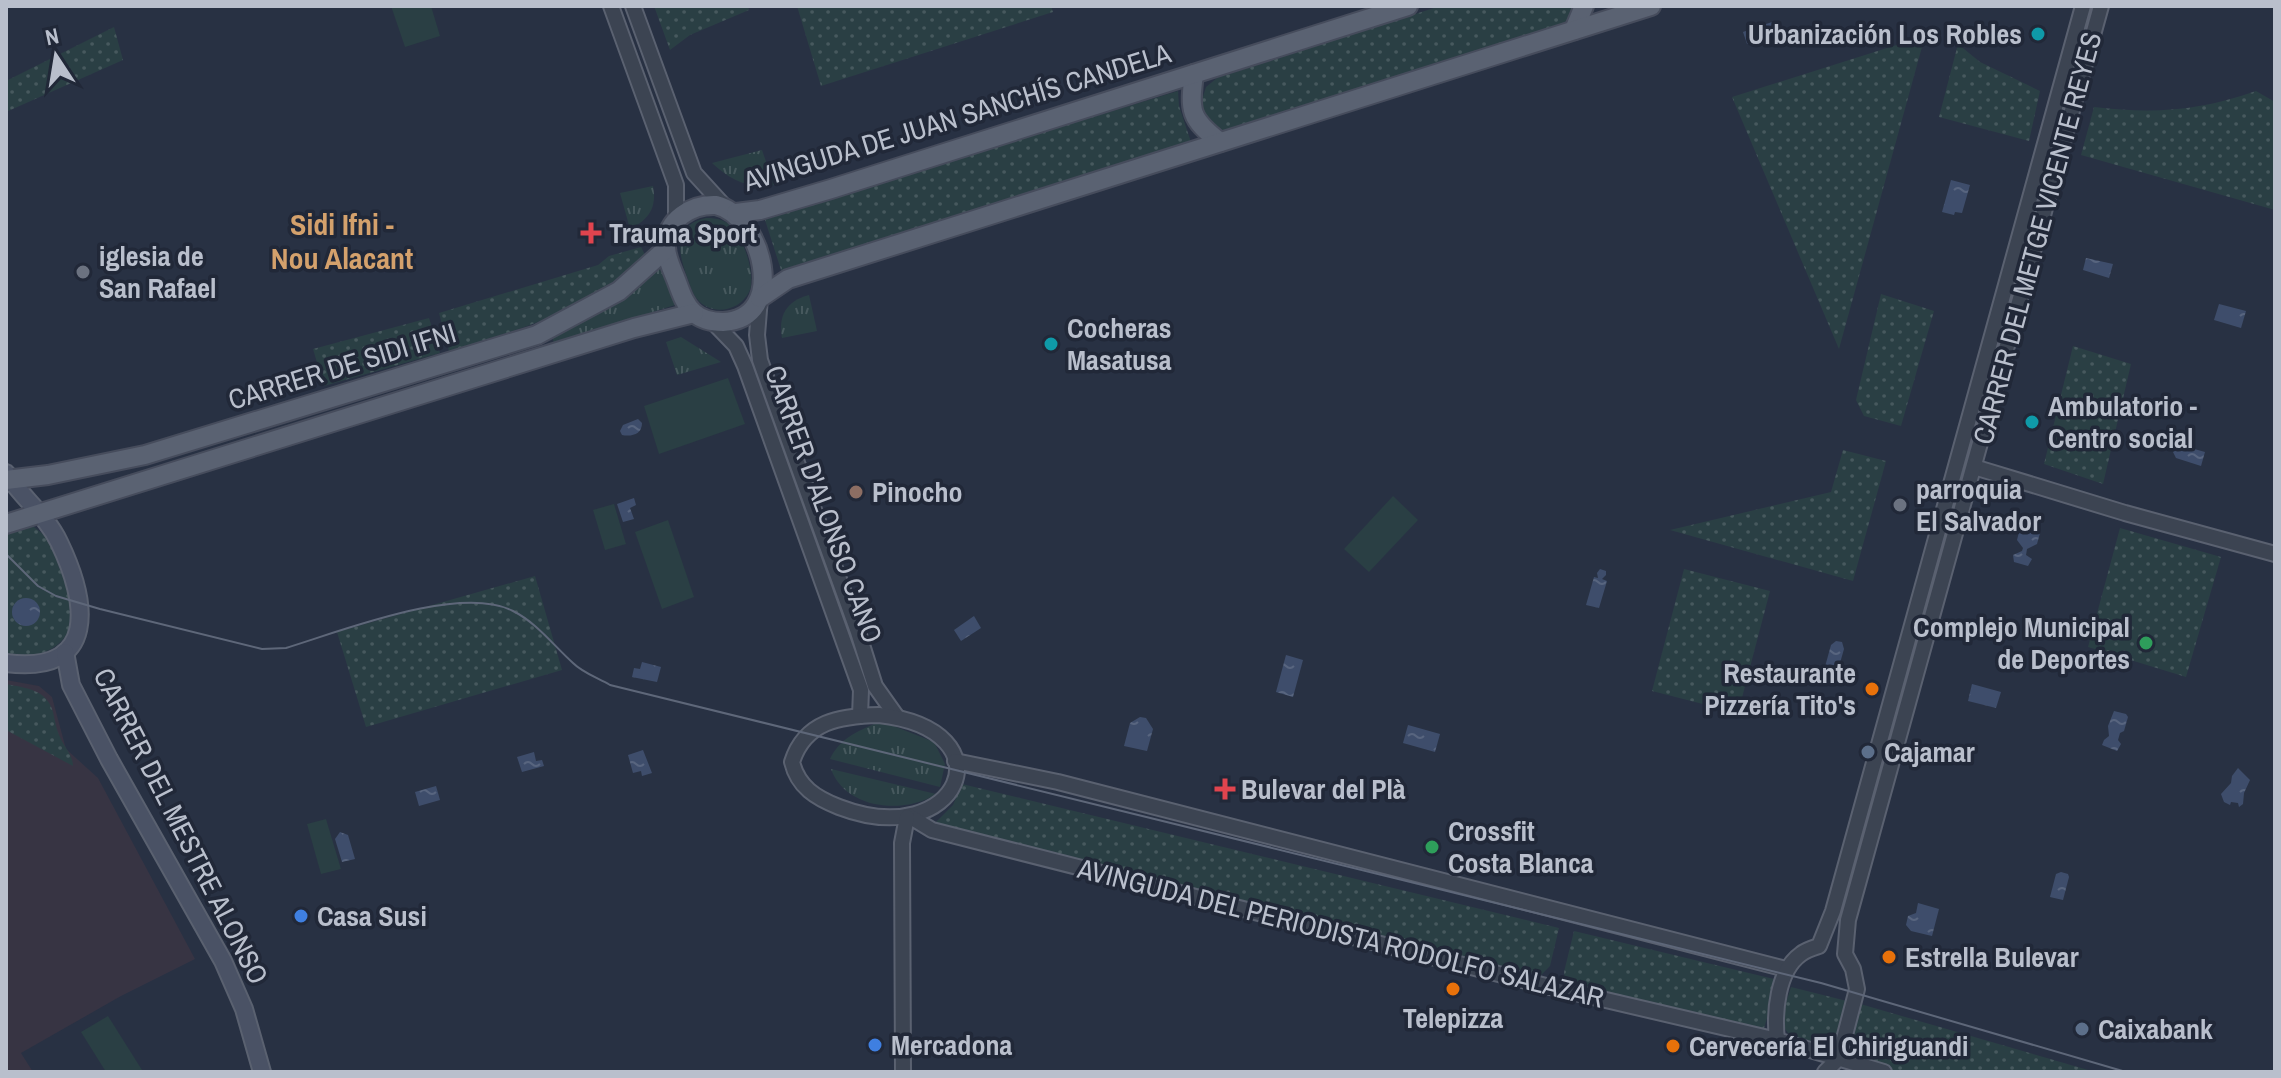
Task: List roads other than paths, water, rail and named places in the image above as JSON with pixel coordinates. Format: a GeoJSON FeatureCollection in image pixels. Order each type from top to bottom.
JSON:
{"type":"FeatureCollection","features":[{"type":"Feature","properties":{"kind":"main road","name":"AVINGUDA DE JUAN SANCHÍS CANDELA"},"geometry":{"type":"LineString","coordinates":[[731,210],[760,210],[831,189],[1408,6]]}},
{"type":"Feature","properties":{"kind":"main road"},"geometry":{"type":"LineString","coordinates":[[1574,30],[1584,6]]}},
{"type":"Feature","properties":{"kind":"main road"},"geometry":{"type":"LineString","coordinates":[[712,321],[739,318],[748,313],[760,298],[788,279],[1651,6]]}},
{"type":"Feature","properties":{"kind":"main road","name":"AVINGUDA DE JUAN SANCHÍS CANDELA"},"geometry":{"type":"LineString","coordinates":[[1194,74],[1192,112],[1200,127],[1220,142]]}},
{"type":"Feature","properties":{"kind":"main road"},"geometry":{"type":"LineString","coordinates":[[694,313],[682,295],[666,249],[667,237],[676,220],[699,206],[731,210]]}},
{"type":"Feature","properties":{"kind":"main road","name":"CARRER D'ALONSO CANO"},"geometry":{"type":"LineString","coordinates":[[731,210],[750,233],[763,269],[760,298]]}},
{"type":"Feature","properties":{"kind":"main road","name":"CARRER DE SIDI IFNI"},"geometry":{"type":"LineString","coordinates":[[8,478],[145,455],[537,335],[619,291],[666,249]]}},
{"type":"Feature","properties":{"kind":"main road","name":"CARRER D'ALONSO CANO"},"geometry":{"type":"LineString","coordinates":[[694,313],[712,321]]}},
{"type":"Feature","properties":{"kind":"main road","name":"CARRER DE SIDI IFNI"},"geometry":{"type":"LineString","coordinates":[[40,513],[646,324],[694,313]]}},
{"type":"Feature","properties":{"kind":"main road","name":"CARRER DEL MESTRE ALONSO"},"geometry":{"type":"LineString","coordinates":[[6,663],[47,664],[57,660],[79,626],[81,611],[58,541],[40,513],[8,478]]}},
{"type":"Feature","properties":{"kind":"main road"},"geometry":{"type":"LineString","coordinates":[[58,541],[64,516],[83,499]]}},
{"type":"Feature","properties":{"kind":"main road"},"geometry":{"type":"LineString","coordinates":[[6,524],[40,513]]}},
{"type":"Feature","properties":{"kind":"main road","name":"CARRER DEL MESTRE ALONSO"},"geometry":{"type":"LineString","coordinates":[[65,652],[71,685],[101,744],[223,961],[244,1009],[262,1072]]}},
{"type":"Feature","properties":{"kind":"street"},"geometry":{"type":"LineString","coordinates":[[611,6],[676,185],[676,220]]}},
{"type":"Feature","properties":{"kind":"street","name":"CARRER D'ALONSO CANO"},"geometry":{"type":"LineString","coordinates":[[633,6],[694,173],[731,210]]}},
{"type":"Feature","properties":{"kind":"street","name":"CARRER DEL METGE VICENTE REYES"},"geometry":{"type":"LineString","coordinates":[[1819,946],[1833,911],[2083,6]]}},
{"type":"Feature","properties":{"kind":"street","name":"CARRER DEL METGE VICENTE REYES"},"geometry":{"type":"LineString","coordinates":[[1845,954],[1848,920],[2101,6]]}},
{"type":"Feature","properties":{"kind":"street","name":"CARRER D'ALONSO CANO"},"geometry":{"type":"LineString","coordinates":[[760,298],[757,335],[760,360],[875,686],[897,717]]}},
{"type":"Feature","properties":{"kind":"street","name":"CARRER D'ALONSO CANO"},"geometry":{"type":"LineString","coordinates":[[712,321],[736,346],[745,366],[861,690],[860,716]]}},
{"type":"Feature","properties":{"kind":"street"},"geometry":{"type":"LineString","coordinates":[[1974,467],[2275,554]]}},
{"type":"Feature","properties":{"kind":"street"},"geometry":{"type":"LineString","coordinates":[[860,716],[897,717],[916,722],[937,733],[945,741],[955,761],[956,779],[939,804],[926,812],[908,816],[871,816],[820,798],[797,779],[792,762],[806,734],[826,724],[860,716]]}},
{"type":"Feature","properties":{"kind":"street"},"geometry":{"type":"LineString","coordinates":[[955,761],[1058,782],[1786,969]]}},
{"type":"Feature","properties":{"kind":"street"},"geometry":{"type":"LineString","coordinates":[[902,1070],[902,843],[908,816]]}},
{"type":"Feature","properties":{"kind":"street","name":"AVINGUDA DEL PERIODISTA RODOLFO SALAZAR"},"geometry":{"type":"LineString","coordinates":[[908,816],[932,830],[1525,981],[1777,1040],[1884,1072]]}},
{"type":"Feature","properties":{"kind":"street"},"geometry":{"type":"LineString","coordinates":[[1777,1040],[1775,1021],[1786,969],[1802,952],[1819,946],[1845,954],[1853,969],[1857,989],[1839,1058],[1825,1072]]}},
{"type":"Feature","properties":{"kind":"water"},"geometry":{"type":"Polygon","coordinates":[[[1772,22],[1776,35],[1747,44],[1743,32],[1772,22]]]}},
{"type":"Feature","properties":{"kind":"water"},"geometry":{"type":"Polygon","coordinates":[[[1951,180],[1970,185],[1962,213],[1955,212],[1954,215],[1942,212],[1951,180]]]}},
{"type":"Feature","properties":{"kind":"water"},"geometry":{"type":"Polygon","coordinates":[[[2086,258],[2113,264],[2109,278],[2083,270],[2086,258]]]}},
{"type":"Feature","properties":{"kind":"water"},"geometry":{"type":"Polygon","coordinates":[[[2219,304],[2246,311],[2241,328],[2214,320],[2219,304]]]}},
{"type":"Feature","properties":{"kind":"water"},"geometry":{"type":"Polygon","coordinates":[[[638,419],[642,427],[638,432],[622,435],[623,425],[638,419]]]}},
{"type":"Feature","properties":{"kind":"water"},"geometry":{"type":"Polygon","coordinates":[[[2180,445],[2205,452],[2201,466],[2176,458],[2173,452],[2180,445]]]}},
{"type":"Feature","properties":{"kind":"water"},"geometry":{"type":"Polygon","coordinates":[[[634,498],[636,505],[630,508],[634,519],[623,522],[617,504],[634,498]]]}},
{"type":"Feature","properties":{"kind":"water"},"geometry":{"type":"Polygon","coordinates":[[[2023,526],[2040,533],[2037,544],[2027,549],[2026,555],[2032,559],[2028,566],[2014,562],[2013,555],[2022,551],[2017,540],[2023,526]]]}},
{"type":"Feature","properties":{"kind":"water"},"geometry":{"type":"Polygon","coordinates":[[[1600,569],[1606,571],[1602,579],[1607,581],[1599,608],[1586,605],[1594,577],[1598,578],[1600,569]]]}},
{"type":"Feature","properties":{"kind":"water"},"geometry":{"type":"Polygon","coordinates":[[[26,598],[36,602],[40,612],[36,622],[26,626],[16,622],[12,612],[16,602],[26,598]]]}},
{"type":"Feature","properties":{"kind":"water"},"geometry":{"type":"Polygon","coordinates":[[[974,616],[981,628],[961,641],[954,630],[974,616]]]}},
{"type":"Feature","properties":{"kind":"water"},"geometry":{"type":"Polygon","coordinates":[[[1836,641],[1842,642],[1844,649],[1836,677],[1823,674],[1831,645],[1836,641]]]}},
{"type":"Feature","properties":{"kind":"water"},"geometry":{"type":"Polygon","coordinates":[[[1286,655],[1303,660],[1293,697],[1276,692],[1286,655]]]}},
{"type":"Feature","properties":{"kind":"water"},"geometry":{"type":"Polygon","coordinates":[[[642,662],[661,667],[657,682],[632,677],[634,668],[640,669],[642,662]]]}},
{"type":"Feature","properties":{"kind":"water"},"geometry":{"type":"Polygon","coordinates":[[[1972,684],[2001,692],[1996,708],[1968,701],[1972,684]]]}},
{"type":"Feature","properties":{"kind":"water"},"geometry":{"type":"Polygon","coordinates":[[[2114,711],[2128,717],[2124,731],[2120,733],[2118,740],[2121,744],[2117,751],[2102,745],[2109,736],[2108,726],[2114,711]]]}},
{"type":"Feature","properties":{"kind":"water"},"geometry":{"type":"Polygon","coordinates":[[[1140,717],[1146,718],[1153,729],[1147,751],[1124,746],[1130,723],[1140,717]]]}},
{"type":"Feature","properties":{"kind":"water"},"geometry":{"type":"Polygon","coordinates":[[[1408,725],[1440,734],[1435,752],[1403,743],[1408,725]]]}},
{"type":"Feature","properties":{"kind":"water"},"geometry":{"type":"Polygon","coordinates":[[[643,750],[652,773],[642,776],[641,771],[633,773],[628,755],[643,750]]]}},
{"type":"Feature","properties":{"kind":"water"},"geometry":{"type":"Polygon","coordinates":[[[534,752],[536,761],[542,760],[544,766],[522,772],[517,757],[534,752]]]}},
{"type":"Feature","properties":{"kind":"water"},"geometry":{"type":"Polygon","coordinates":[[[2238,768],[2250,780],[2243,804],[2239,807],[2238,803],[2231,802],[2230,805],[2224,802],[2221,794],[2238,768]]]}},
{"type":"Feature","properties":{"kind":"water"},"geometry":{"type":"Polygon","coordinates":[[[436,786],[440,800],[419,806],[415,792],[436,786]]]}},
{"type":"Feature","properties":{"kind":"water"},"geometry":{"type":"Polygon","coordinates":[[[340,832],[348,835],[355,859],[342,862],[335,839],[340,832]]]}},
{"type":"Feature","properties":{"kind":"water"},"geometry":{"type":"Polygon","coordinates":[[[2061,872],[2069,877],[2063,900],[2050,897],[2056,874],[2061,872]]]}},
{"type":"Feature","properties":{"kind":"water"},"geometry":{"type":"Polygon","coordinates":[[[1918,903],[1939,909],[1932,936],[1911,931],[1906,925],[1908,916],[1916,913],[1918,903]]]}},
{"type":"Feature","properties":{"kind":"tram line"},"geometry":{"type":"LineString","coordinates":[[6,554],[38,586],[56,596],[262,649],[286,648],[368,622],[433,606],[490,604],[522,616],[577,667],[610,685],[1821,983],[2126,1072]]}},
{"type":"Feature","properties":{"kind":"place","name":"Urbanización Los Robles"},"geometry":{"type":"Point","coordinates":[2038,34]}},
{"type":"Feature","properties":{"kind":"place","name":"Trauma Sport"},"geometry":{"type":"Point","coordinates":[591,233]}},
{"type":"Feature","properties":{"kind":"place","name":"iglesia de San Rafael"},"geometry":{"type":"Point","coordinates":[83,272]}},
{"type":"Feature","properties":{"kind":"place","name":"Cocheras Masatusa"},"geometry":{"type":"Point","coordinates":[1051,344]}},
{"type":"Feature","properties":{"kind":"place","name":"Ambulatorio - Centro social"},"geometry":{"type":"Point","coordinates":[2032,422]}},
{"type":"Feature","properties":{"kind":"place","name":"Pinocho"},"geometry":{"type":"Point","coordinates":[856,492]}},
{"type":"Feature","properties":{"kind":"place","name":"parroquia El Salvador"},"geometry":{"type":"Point","coordinates":[1900,505]}},
{"type":"Feature","properties":{"kind":"place","name":"Complejo Municipal de Deportes"},"geometry":{"type":"Point","coordinates":[2146,643]}},
{"type":"Feature","properties":{"kind":"place","name":"Restaurante Pizzería Tito's"},"geometry":{"type":"Point","coordinates":[1872,689]}},
{"type":"Feature","properties":{"kind":"place","name":"Cajamar"},"geometry":{"type":"Point","coordinates":[1868,752]}},
{"type":"Feature","properties":{"kind":"place","name":"Bulevar del Plà"},"geometry":{"type":"Point","coordinates":[1225,789]}},
{"type":"Feature","properties":{"kind":"place","name":"Crossfit Costa Blanca"},"geometry":{"type":"Point","coordinates":[1432,847]}},
{"type":"Feature","properties":{"kind":"place","name":"Casa Susi"},"geometry":{"type":"Point","coordinates":[301,916]}},
{"type":"Feature","properties":{"kind":"place","name":"Estrella Bulevar"},"geometry":{"type":"Point","coordinates":[1889,957]}},
{"type":"Feature","properties":{"kind":"place","name":"Telepizza"},"geometry":{"type":"Point","coordinates":[1453,989]}},
{"type":"Feature","properties":{"kind":"place","name":"Caixabank"},"geometry":{"type":"Point","coordinates":[2082,1029]}},
{"type":"Feature","properties":{"kind":"place","name":"Mercadona"},"geometry":{"type":"Point","coordinates":[875,1045]}},
{"type":"Feature","properties":{"kind":"place","name":"Cervecería El Chiriguandi"},"geometry":{"type":"Point","coordinates":[1673,1046]}},
{"type":"Feature","properties":{"kind":"district","name":"Sidi Ifni - Nou Alacant"},"geometry":{"type":"Point","coordinates":[342,242]}}]}
